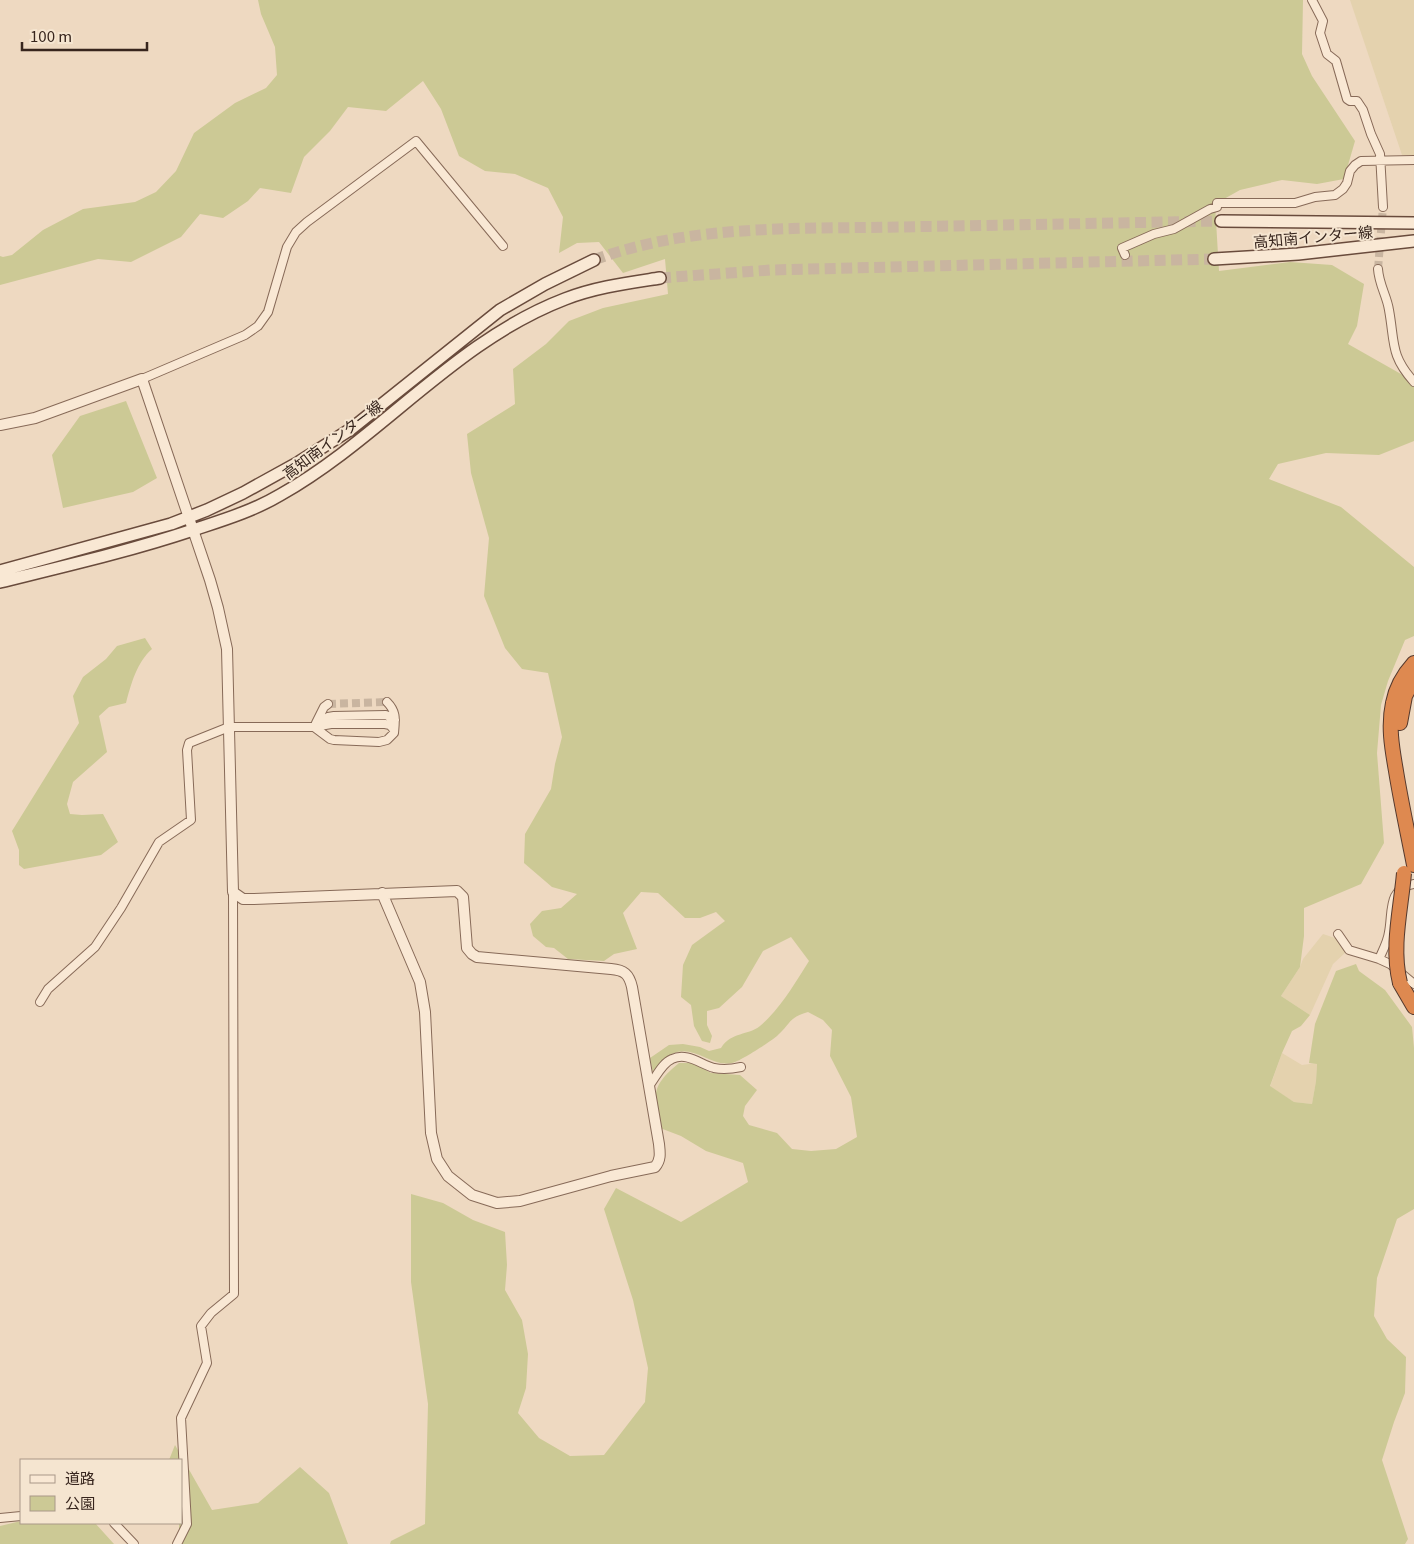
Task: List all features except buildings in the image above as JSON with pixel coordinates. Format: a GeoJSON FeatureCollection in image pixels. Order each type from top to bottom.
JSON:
{"type":"FeatureCollection","features":[{"type":"Feature","properties":{"kind":"highway"},"geometry":{"type":"LineString","coordinates":[[1414,663],[1396,690],[1391,714],[1391,739],[1411,868],[1397,934],[1396,961],[1400,983],[1414,1008]]}},
{"type":"Feature","properties":{"kind":"highway"},"geometry":{"type":"LineString","coordinates":[[1413,816],[1400,728],[1403,700],[1414,679]]}},
{"type":"Feature","properties":{"kind":"main road","name":"高知南インター線"},"geometry":{"type":"LineString","coordinates":[[1221,221],[1414,223]]}},
{"type":"Feature","properties":{"kind":"main road","name":"高知南インター線"},"geometry":{"type":"LineString","coordinates":[[1214,259],[1298,254],[1414,241]]}},
{"type":"Feature","properties":{"kind":"main road","name":"高知南インター線"},"geometry":{"type":"LineString","coordinates":[[0,571],[171,524],[243,493],[299,462],[351,429],[500,310],[545,284],[594,260]]}},
{"type":"Feature","properties":{"kind":"main road","name":"高知南インター線"},"geometry":{"type":"LineString","coordinates":[[0,582],[129,549],[252,510],[308,478],[357,443],[461,358],[508,327],[567,298],[608,286],[660,278]]}},
{"type":"Feature","properties":{"kind":"street"},"geometry":{"type":"LineString","coordinates":[[1312,0],[1323,21],[1320,33],[1327,54],[1336,61],[1347,99],[1357,101],[1363,110],[1370,134],[1380,154],[1383,207]]}},
{"type":"Feature","properties":{"kind":"street"},"geometry":{"type":"LineString","coordinates":[[0,425],[35,418],[142,379],[245,335],[258,326],[268,312],[288,247],[296,232],[306,222],[416,141],[503,246]]}},
{"type":"Feature","properties":{"kind":"street"},"geometry":{"type":"LineString","coordinates":[[1125,255],[1122,248],[1154,234],[1174,229],[1217,207],[1217,203],[1296,203],[1335,195],[1344,189],[1350,171],[1361,161],[1414,160]]}},
{"type":"Feature","properties":{"kind":"street"},"geometry":{"type":"LineString","coordinates":[[1378,269],[1379,282],[1389,309],[1392,340],[1396,356],[1414,382]]}},
{"type":"Feature","properties":{"kind":"street"},"geometry":{"type":"LineString","coordinates":[[142,379],[218,608],[227,649],[233,892],[234,1294],[211,1314],[201,1326],[207,1363],[181,1418],[187,1524],[177,1544]]}},
{"type":"Feature","properties":{"kind":"street"},"geometry":{"type":"LineString","coordinates":[[314,727],[330,739],[379,742],[387,740],[394,733],[395,720],[393,709],[387,702]]}},
{"type":"Feature","properties":{"kind":"street"},"geometry":{"type":"LineString","coordinates":[[314,727],[324,706],[328,704]]}},
{"type":"Feature","properties":{"kind":"street"},"geometry":{"type":"LineString","coordinates":[[314,727],[328,717],[334,716],[386,715],[395,720]]}},
{"type":"Feature","properties":{"kind":"street"},"geometry":{"type":"LineString","coordinates":[[40,1002],[48,989],[95,947],[121,908],[159,842],[191,820],[188,743],[229,727],[314,727],[331,724],[385,724],[390,725],[394,730]]}},
{"type":"Feature","properties":{"kind":"street"},"geometry":{"type":"LineString","coordinates":[[1379,959],[1389,934],[1393,900],[1400,889],[1414,884]]}},
{"type":"Feature","properties":{"kind":"street"},"geometry":{"type":"LineString","coordinates":[[233,892],[243,899],[253,899],[382,893],[453,890],[461,893],[464,903],[467,948],[477,957],[620,970],[626,973],[632,987],[661,1156],[655,1168],[611,1176],[520,1200],[497,1203],[472,1195],[448,1176],[438,1158],[431,1133],[425,1012],[420,982],[382,893]]}},
{"type":"Feature","properties":{"kind":"street"},"geometry":{"type":"LineString","coordinates":[[1338,934],[1350,950],[1390,964],[1414,984]]}},
{"type":"Feature","properties":{"kind":"street"},"geometry":{"type":"LineString","coordinates":[[649,1086],[665,1064],[673,1058],[696,1059],[714,1068],[731,1070],[741,1067]]}},
{"type":"Feature","properties":{"kind":"street"},"geometry":{"type":"LineString","coordinates":[[0,1518],[20,1516]]}},
{"type":"Feature","properties":{"kind":"street"},"geometry":{"type":"LineString","coordinates":[[115,1524],[134,1544]]}},
{"type":"Feature","properties":{"kind":"shaded area"},"geometry":{"type":"Polygon","coordinates":[[[1350,0],[1414,0],[1414,155],[1402,155],[1350,0]]]}},
{"type":"Feature","properties":{"kind":"shaded area"},"geometry":{"type":"Polygon","coordinates":[[[1323,934],[1338,939],[1347,951],[1333,964],[1310,1015],[1281,996],[1300,967],[1303,959],[1323,934]]]}},
{"type":"Feature","properties":{"kind":"shaded area"},"geometry":{"type":"Polygon","coordinates":[[[1282,1053],[1302,1065],[1317,1063],[1312,1104],[1294,1102],[1270,1087],[1282,1053]]]}},
{"type":"Feature","properties":{"kind":"green space"},"geometry":{"type":"Polygon","coordinates":[[[258,0],[1303,0],[1302,54],[1312,76],[1355,141],[1344,179],[1317,184],[1282,180],[1240,190],[1215,204],[1219,271],[1290,262],[1332,265],[1364,284],[1357,326],[1348,344],[1408,378],[1414,379],[1414,441],[1379,455],[1326,453],[1278,464],[1269,479],[1341,507],[1414,567],[1414,636],[1405,640],[1388,681],[1381,705],[1377,753],[1384,843],[1361,884],[1304,908],[1304,936],[1300,967],[1281,996],[1310,1015],[1301,1026],[1292,1031],[1270,1086],[1294,1102],[1312,1104],[1317,1064],[1309,1063],[1315,1024],[1336,971],[1356,964],[1359,971],[1385,990],[1412,1027],[1414,1048],[1414,1209],[1397,1219],[1377,1278],[1374,1316],[1387,1339],[1406,1357],[1405,1393],[1382,1460],[1408,1539],[1405,1544],[390,1544],[391,1541],[425,1524],[428,1404],[411,1282],[411,1194],[443,1203],[473,1220],[505,1232],[507,1265],[505,1290],[522,1320],[528,1354],[526,1388],[518,1413],[539,1438],[570,1456],[604,1455],[645,1402],[648,1368],[633,1300],[604,1209],[616,1188],[681,1222],[748,1182],[743,1163],[706,1151],[681,1136],[660,1128],[656,1107],[656,1092],[663,1078],[679,1063],[694,1063],[711,1073],[740,1075],[757,1090],[745,1106],[743,1116],[749,1125],[777,1133],[792,1149],[811,1151],[836,1149],[857,1137],[851,1097],[830,1056],[832,1030],[823,1020],[808,1012],[793,1018],[775,1037],[735,1062],[719,1063],[696,1054],[680,1052],[669,1056],[653,1073],[650,1058],[669,1045],[683,1044],[700,1047],[709,1051],[721,1048],[730,1039],[755,1029],[768,1019],[787,995],[809,961],[791,937],[763,951],[742,987],[719,1008],[707,1011],[707,1025],[712,1036],[710,1043],[702,1041],[694,1026],[691,1005],[681,997],[683,965],[692,945],[725,921],[716,912],[700,918],[685,918],[658,893],[641,892],[623,913],[637,949],[614,954],[604,961],[568,959],[554,948],[546,947],[533,936],[530,924],[542,911],[561,908],[577,894],[552,887],[524,863],[525,834],[551,789],[562,737],[548,673],[522,669],[505,648],[484,596],[489,538],[471,473],[467,434],[515,404],[513,369],[546,344],[569,321],[603,308],[668,294],[665,259],[623,273],[599,242],[577,243],[559,253],[563,217],[548,188],[515,174],[485,171],[459,156],[441,109],[423,81],[386,111],[348,107],[330,131],[304,157],[291,193],[260,188],[248,201],[223,218],[200,214],[181,237],[131,262],[98,259],[0,285],[0,256],[12,255],[43,230],[83,209],[135,202],[156,192],[176,171],[194,133],[235,103],[266,88],[277,75],[275,47],[261,14],[258,0]]]}},
{"type":"Feature","properties":{"kind":"green space"},"geometry":{"type":"Polygon","coordinates":[[[126,401],[157,478],[133,492],[63,508],[52,455],[80,416],[126,401]]]}},
{"type":"Feature","properties":{"kind":"green space"},"geometry":{"type":"Polygon","coordinates":[[[145,638],[152,649],[138,667],[126,703],[109,707],[99,716],[107,752],[73,782],[67,804],[70,814],[103,814],[118,842],[101,855],[24,869],[19,865],[19,850],[12,831],[79,723],[73,696],[83,677],[106,659],[117,646],[145,638]]]}},
{"type":"Feature","properties":{"kind":"green space"},"geometry":{"type":"Polygon","coordinates":[[[175,1445],[212,1510],[258,1503],[300,1467],[329,1493],[348,1544],[173,1544],[179,1541],[179,1524],[182,1524],[182,1459],[169,1459],[175,1445]]]}},
{"type":"Feature","properties":{"kind":"green space"},"geometry":{"type":"Polygon","coordinates":[[[20,1521],[20,1524],[96,1524],[114,1544],[0,1544],[0,1526],[20,1521]]]}},
{"type":"Feature","properties":{"kind":"tunnel"},"geometry":{"type":"LineString","coordinates":[[1378,269],[1383,207]]}},
{"type":"Feature","properties":{"kind":"tunnel"},"geometry":{"type":"LineString","coordinates":[[594,260],[631,248],[668,240],[706,234],[745,231],[1221,221]]}},
{"type":"Feature","properties":{"kind":"tunnel"},"geometry":{"type":"LineString","coordinates":[[660,278],[771,270],[1214,259]]}},
{"type":"Feature","properties":{"kind":"tunnel"},"geometry":{"type":"LineString","coordinates":[[328,704],[387,702]]}}]}
